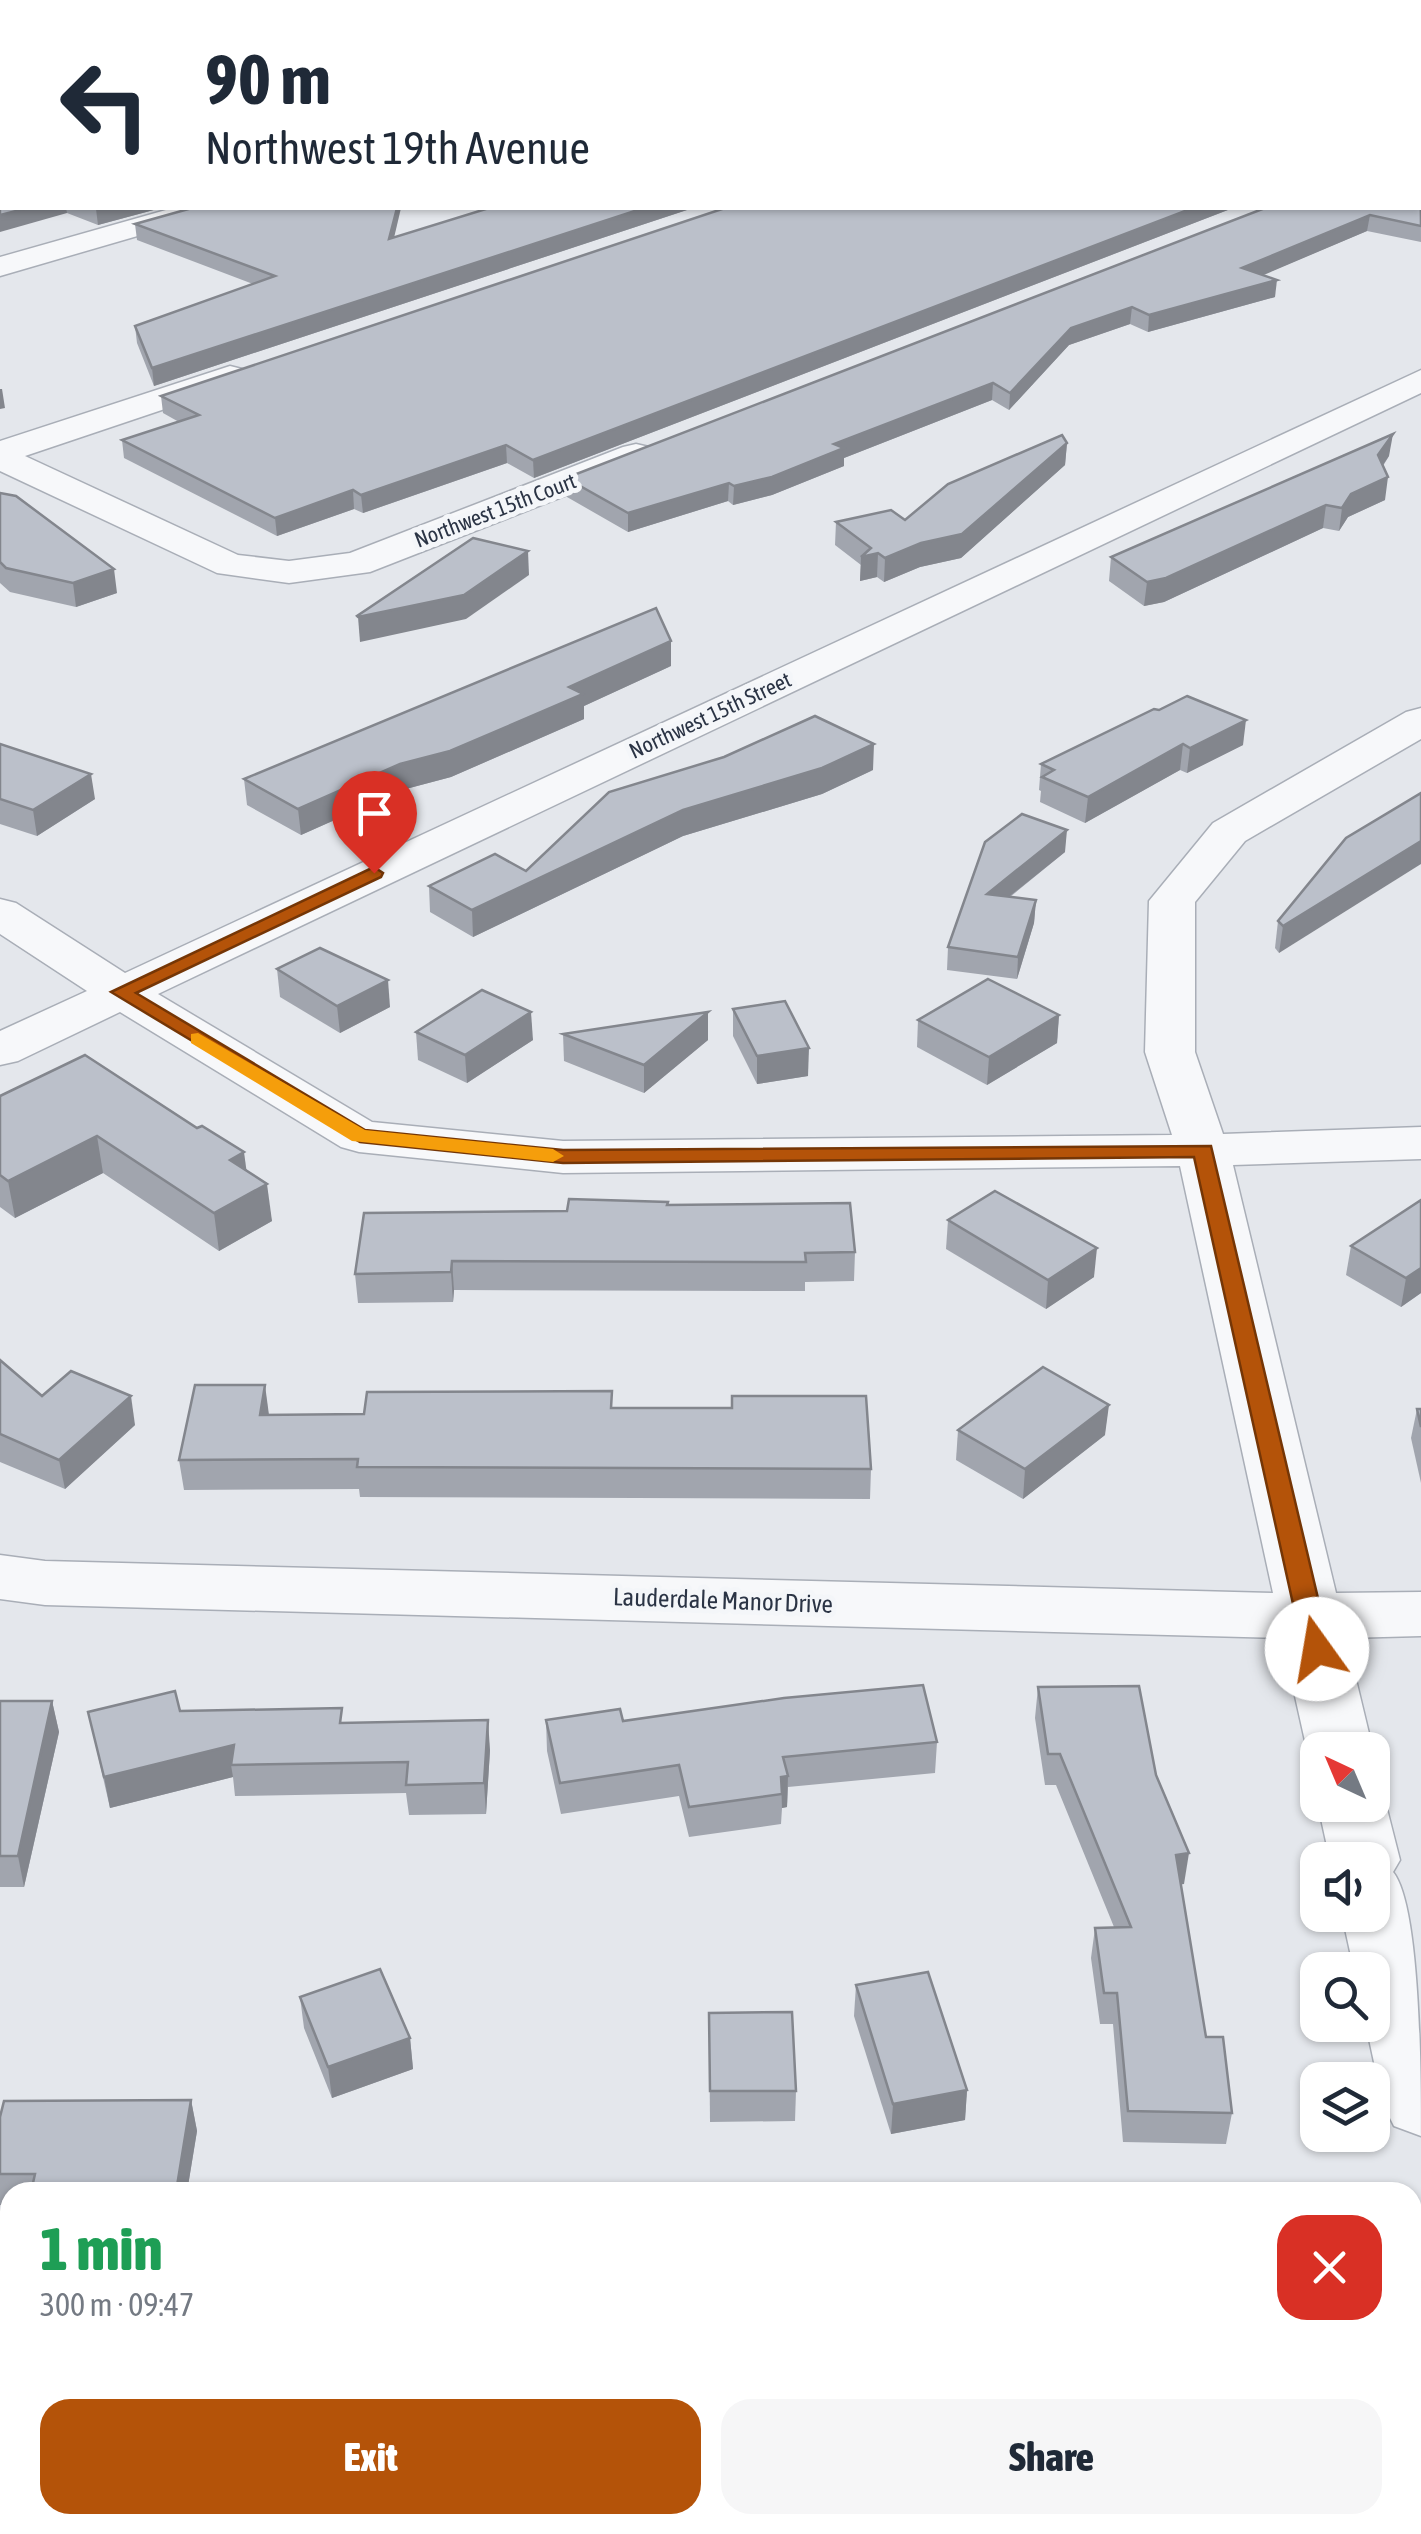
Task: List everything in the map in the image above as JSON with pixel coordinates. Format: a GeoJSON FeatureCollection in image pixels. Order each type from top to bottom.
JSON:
{"type":"FeatureCollection","features":[{"type":"Feature","properties":{"kind":"street"},"geometry":{"type":"LineString","coordinates":[[0,267],[196,210]]}},
{"type":"Feature","properties":{"kind":"street"},"geometry":{"type":"LineString","coordinates":[[0,456],[262,365]]}},
{"type":"Feature","properties":{"kind":"street","name":"Northwest 15th Street"},"geometry":{"type":"LineString","coordinates":[[0,1050],[1421,380]]}},
{"type":"Feature","properties":{"kind":"street","name":"Northwest 15th Court"},"geometry":{"type":"LineString","coordinates":[[0,456],[230,566],[289,572],[357,564],[673,440]]}},
{"type":"Feature","properties":{"kind":"street"},"geometry":{"type":"LineString","coordinates":[[1336,1732],[1203,1150],[1170,1052],[1172,900],[1229,832],[1421,721]]}},
{"type":"Feature","properties":{"kind":"street"},"geometry":{"type":"LineString","coordinates":[[0,913],[121,992],[360,1136],[563,1156],[1203,1150],[1421,1142]]}},
{"type":"Feature","properties":{"kind":"street","name":"Lauderdale Manor Drive"},"geometry":{"type":"LineString","coordinates":[[0,1577],[45,1582],[1309,1616],[1421,1614]]}},
{"type":"Feature","properties":{"kind":"street"},"geometry":{"type":"LineString","coordinates":[[1381,1932],[1421,2104]]}},
{"type":"Feature","properties":{"kind":"building"},"geometry":{"type":"Polygon","coordinates":[[[185,210],[396,210],[389,239],[483,210],[638,210],[152,368],[135,326],[275,276],[135,224],[185,210]]]}},
{"type":"Feature","properties":{"kind":"building"},"geometry":{"type":"Polygon","coordinates":[[[719,210],[1188,210],[533,460],[506,445],[361,495],[353,490],[275,518],[122,440],[199,415],[161,396],[719,210]]]}},
{"type":"Feature","properties":{"kind":"building"},"geometry":{"type":"Polygon","coordinates":[[[1260,210],[1421,210],[1421,226],[1370,215],[1242,268],[1277,280],[1149,315],[1132,307],[1071,328],[1010,393],[993,383],[834,444],[844,448],[772,477],[734,486],[729,483],[628,513],[566,478],[1260,210]]]}},
{"type":"Feature","properties":{"kind":"building"},"geometry":{"type":"Polygon","coordinates":[[[1393,434],[1378,455],[1388,477],[1351,494],[1342,508],[1326,505],[1166,578],[1147,582],[1111,557],[1393,434]]]}},
{"type":"Feature","properties":{"kind":"building"},"geometry":{"type":"Polygon","coordinates":[[[1062,435],[1067,443],[962,534],[921,543],[885,558],[878,553],[861,557],[871,548],[836,522],[891,510],[905,520],[948,484],[1062,435]]]}},
{"type":"Feature","properties":{"kind":"building"},"geometry":{"type":"Polygon","coordinates":[[[0,493],[16,496],[114,569],[73,583],[6,568],[0,562],[0,493]]]}},
{"type":"Feature","properties":{"kind":"building"},"geometry":{"type":"Polygon","coordinates":[[[473,538],[528,551],[464,595],[357,616],[473,538]]]}},
{"type":"Feature","properties":{"kind":"building"},"geometry":{"type":"Polygon","coordinates":[[[656,608],[671,641],[569,687],[583,694],[450,751],[400,764],[298,809],[244,779],[656,608]]]}},
{"type":"Feature","properties":{"kind":"building"},"geometry":{"type":"Polygon","coordinates":[[[1187,696],[1246,720],[1190,748],[1183,744],[1088,797],[1042,777],[1054,770],[1041,764],[1187,696]]]}},
{"type":"Feature","properties":{"kind":"building"},"geometry":{"type":"Polygon","coordinates":[[[815,716],[874,744],[822,768],[683,810],[472,910],[429,886],[495,854],[526,871],[609,792],[724,757],[815,716]]]}},
{"type":"Feature","properties":{"kind":"building"},"geometry":{"type":"Polygon","coordinates":[[[0,744],[91,774],[33,810],[0,799],[0,744]]]}},
{"type":"Feature","properties":{"kind":"building"},"geometry":{"type":"Polygon","coordinates":[[[1421,793],[1421,841],[1283,926],[1278,921],[1346,838],[1421,793]]]}},
{"type":"Feature","properties":{"kind":"building"},"geometry":{"type":"Polygon","coordinates":[[[1022,814],[1067,830],[987,894],[1036,900],[1018,957],[948,947],[985,842],[1022,814]]]}},
{"type":"Feature","properties":{"kind":"building"},"geometry":{"type":"Polygon","coordinates":[[[320,948],[388,980],[337,1006],[277,969],[320,948]]]}},
{"type":"Feature","properties":{"kind":"building"},"geometry":{"type":"Polygon","coordinates":[[[988,979],[1059,1015],[989,1057],[918,1020],[988,979]]]}},
{"type":"Feature","properties":{"kind":"building"},"geometry":{"type":"Polygon","coordinates":[[[482,990],[531,1012],[465,1055],[416,1032],[482,990]]]}},
{"type":"Feature","properties":{"kind":"building"},"geometry":{"type":"Polygon","coordinates":[[[785,1001],[809,1048],[757,1056],[733,1009],[785,1001]]]}},
{"type":"Feature","properties":{"kind":"building"},"geometry":{"type":"Polygon","coordinates":[[[708,1012],[644,1065],[563,1034],[708,1012]]]}},
{"type":"Feature","properties":{"kind":"building"},"geometry":{"type":"Polygon","coordinates":[[[85,1055],[197,1128],[202,1126],[244,1152],[230,1160],[267,1184],[214,1213],[97,1136],[8,1181],[0,1175],[0,1096],[85,1055]]]}},
{"type":"Feature","properties":{"kind":"building"},"geometry":{"type":"Polygon","coordinates":[[[995,1191],[1097,1248],[1048,1280],[948,1220],[995,1191]]]}},
{"type":"Feature","properties":{"kind":"building"},"geometry":{"type":"Polygon","coordinates":[[[569,1199],[668,1202],[667,1205],[850,1203],[855,1252],[805,1253],[806,1262],[452,1261],[451,1272],[355,1274],[364,1213],[567,1211],[569,1199]]]}},
{"type":"Feature","properties":{"kind":"building"},"geometry":{"type":"Polygon","coordinates":[[[1421,1200],[1421,1268],[1406,1278],[1351,1246],[1421,1200]]]}},
{"type":"Feature","properties":{"kind":"building"},"geometry":{"type":"Polygon","coordinates":[[[0,1360],[42,1396],[71,1371],[131,1396],[59,1460],[0,1434],[0,1360]]]}},
{"type":"Feature","properties":{"kind":"building"},"geometry":{"type":"Polygon","coordinates":[[[1043,1367],[1109,1405],[1025,1469],[958,1430],[1043,1367]]]}},
{"type":"Feature","properties":{"kind":"building"},"geometry":{"type":"Polygon","coordinates":[[[195,1385],[265,1385],[260,1415],[364,1414],[367,1392],[612,1391],[611,1408],[732,1408],[732,1396],[866,1396],[871,1469],[357,1467],[358,1459],[179,1460],[195,1385]]]}},
{"type":"Feature","properties":{"kind":"building"},"geometry":{"type":"Polygon","coordinates":[[[923,1685],[937,1742],[783,1757],[788,1776],[781,1777],[782,1794],[689,1807],[679,1765],[560,1783],[546,1720],[620,1709],[623,1721],[784,1698],[923,1685]]]}},
{"type":"Feature","properties":{"kind":"building"},"geometry":{"type":"Polygon","coordinates":[[[1139,1686],[1156,1775],[1189,1853],[1176,1855],[1206,2037],[1223,2037],[1232,2113],[1128,2111],[1117,1993],[1104,1993],[1095,1928],[1131,1927],[1060,1754],[1048,1754],[1038,1687],[1139,1686]]]}},
{"type":"Feature","properties":{"kind":"building"},"geometry":{"type":"Polygon","coordinates":[[[175,1691],[180,1711],[342,1708],[340,1723],[488,1720],[484,1783],[406,1785],[408,1762],[231,1765],[234,1745],[104,1777],[88,1712],[175,1691]]]}},
{"type":"Feature","properties":{"kind":"building"},"geometry":{"type":"Polygon","coordinates":[[[0,1701],[52,1701],[18,1856],[0,1856],[0,1701]]]}},
{"type":"Feature","properties":{"kind":"building"},"geometry":{"type":"Polygon","coordinates":[[[380,1969],[410,2038],[328,2067],[300,1997],[380,1969]]]}},
{"type":"Feature","properties":{"kind":"building"},"geometry":{"type":"Polygon","coordinates":[[[928,1972],[967,2090],[893,2104],[856,1985],[928,1972]]]}},
{"type":"Feature","properties":{"kind":"building"},"geometry":{"type":"Polygon","coordinates":[[[792,2012],[796,2091],[710,2091],[709,2013],[792,2012]]]}},
{"type":"Feature","properties":{"kind":"building"},"geometry":{"type":"Polygon","coordinates":[[[191,2100],[178,2182],[33,2182],[35,2174],[0,2174],[0,2117],[4,2101],[191,2100]]]}},
{"type":"Feature","properties":{"kind":"slow traffic"},"geometry":{"type":"LineString","coordinates":[[198,1039],[360,1136],[553,1156]]}},
{"type":"Feature","properties":{"kind":"route"},"geometry":{"type":"LineString","coordinates":[[374,873],[121,992],[360,1136],[563,1156],[1203,1150],[1317,1649]]}}]}
